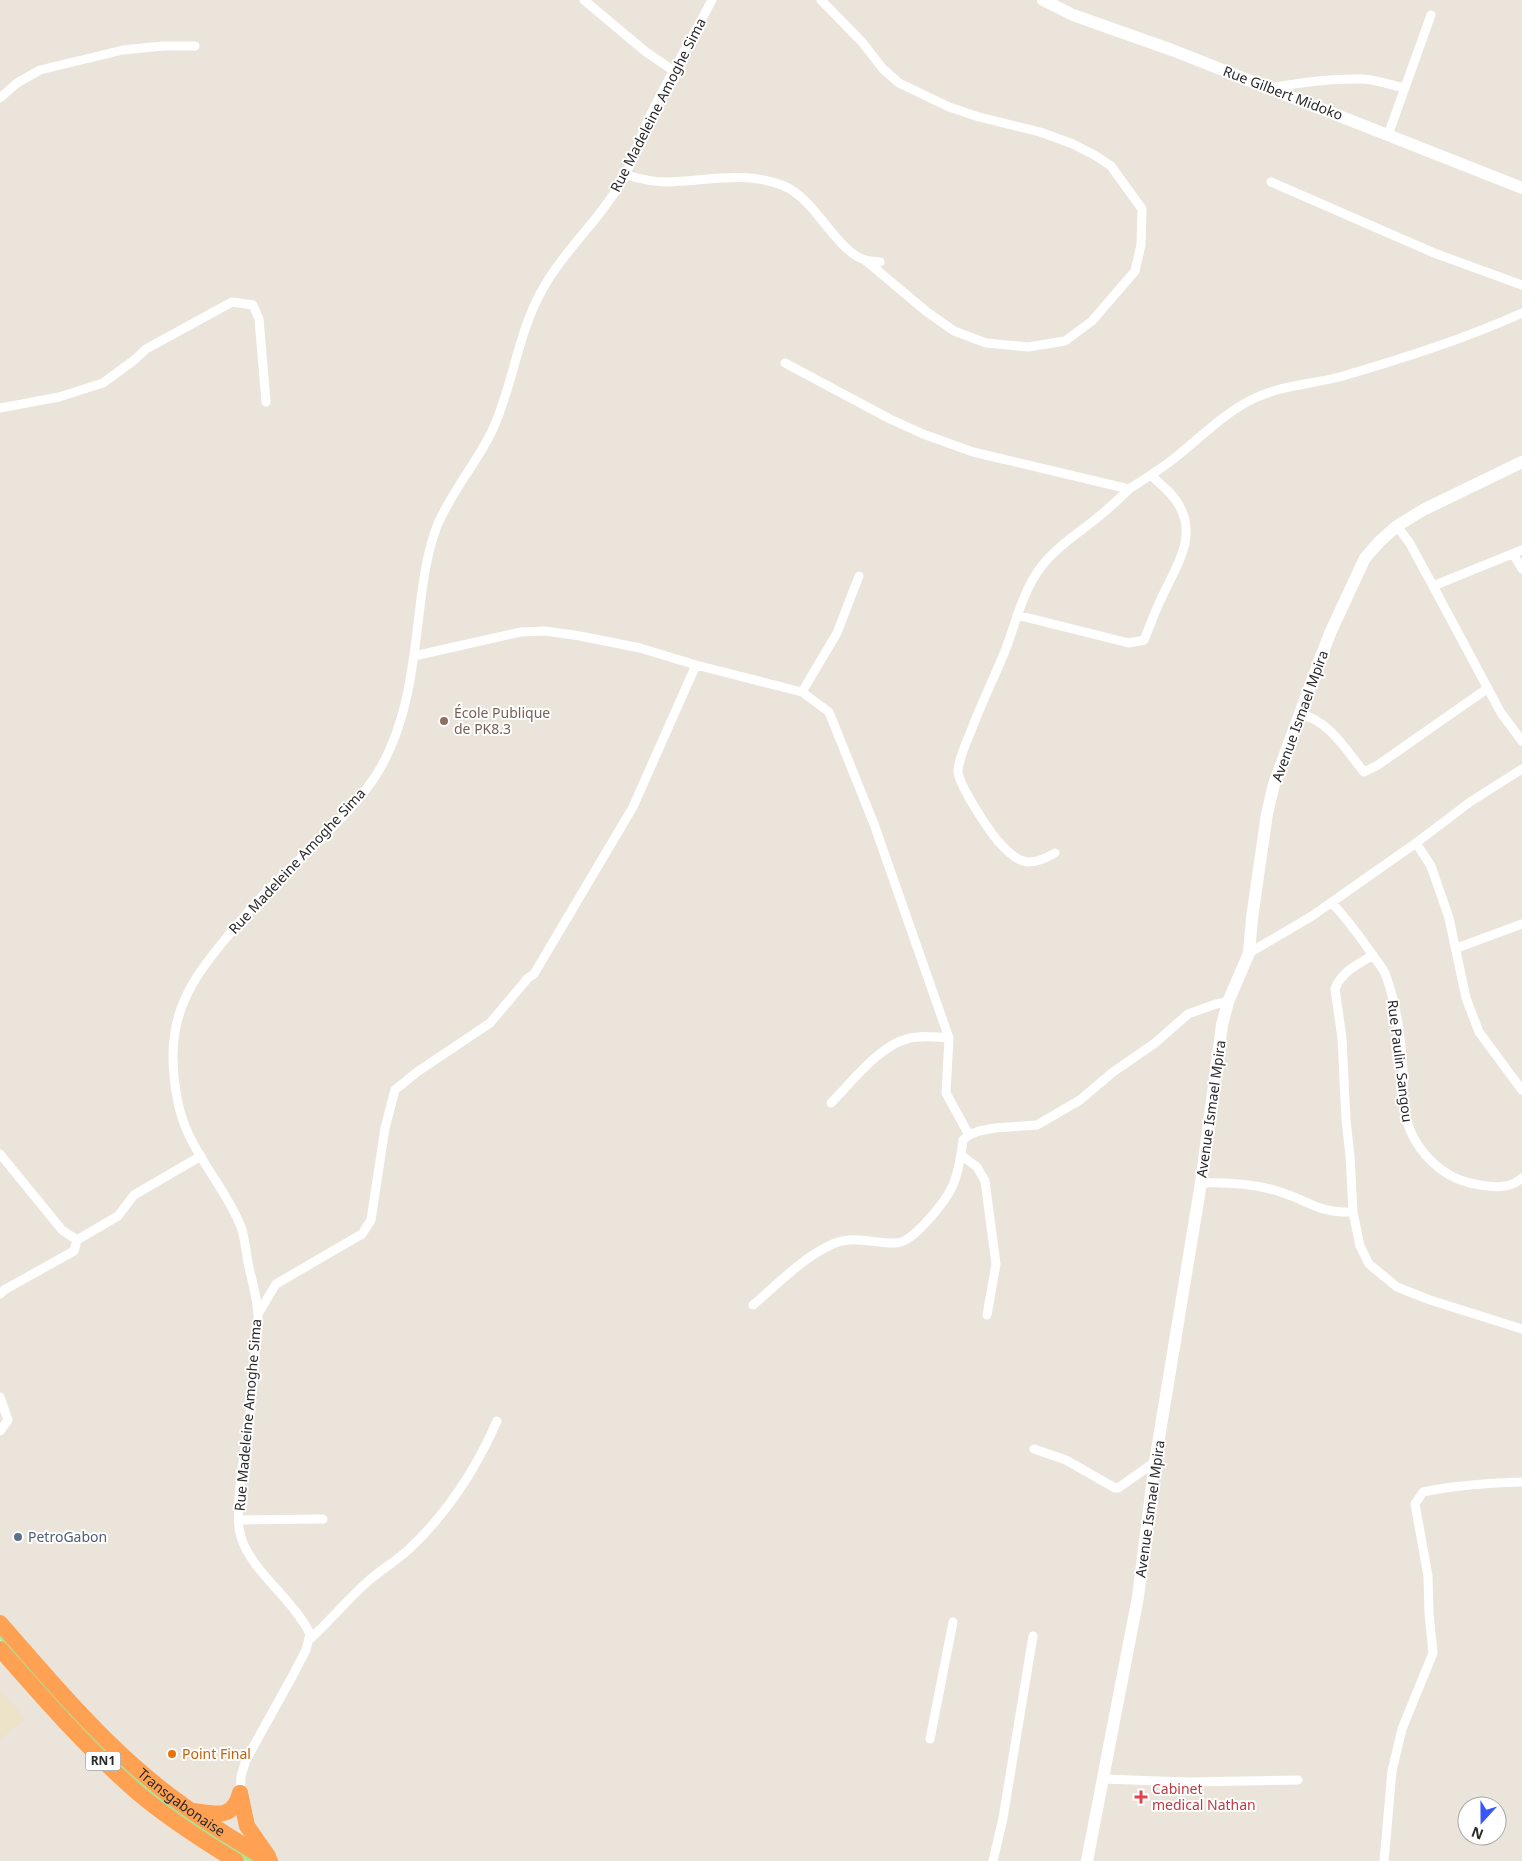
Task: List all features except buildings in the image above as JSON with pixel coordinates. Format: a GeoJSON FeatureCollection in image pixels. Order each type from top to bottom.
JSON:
{"type":"FeatureCollection","features":[{"type":"Feature","properties":{"kind":"highway","name":"Transgabonaise"},"geometry":{"type":"LineString","coordinates":[[0,1623],[105,1739],[149,1779],[186,1808],[224,1834],[271,1861]]}},
{"type":"Feature","properties":{"kind":"highway","name":"Transgabonaise"},"geometry":{"type":"LineString","coordinates":[[0,1648],[60,1717],[109,1767],[157,1808],[230,1859]]}},
{"type":"Feature","properties":{"kind":"highway"},"geometry":{"type":"LineString","coordinates":[[186,1808],[208,1814],[222,1814],[232,1810],[238,1801],[240,1793]]}},
{"type":"Feature","properties":{"kind":"highway"},"geometry":{"type":"LineString","coordinates":[[240,1793],[247,1826],[271,1861]]}},
{"type":"Feature","properties":{"kind":"main road","name":"Rue Gilbert Midoko"},"geometry":{"type":"LineString","coordinates":[[1043,0],[1073,15],[1132,35],[1522,188]]}},
{"type":"Feature","properties":{"kind":"main road","name":"Avenue Ismael Mpira"},"geometry":{"type":"LineString","coordinates":[[1087,1861],[1138,1598],[1155,1462],[1200,1183],[1222,1025],[1228,1002],[1249,952],[1267,814],[1274,784],[1332,631],[1366,558],[1380,541],[1397,526],[1431,505],[1522,462]]}},
{"type":"Feature","properties":{"kind":"street"},"geometry":{"type":"LineString","coordinates":[[584,0],[646,52],[674,71]]}},
{"type":"Feature","properties":{"kind":"street","name":"Rue Madeleine Amoghe Sima"},"geometry":{"type":"LineString","coordinates":[[309,1640],[310,1634],[303,1621],[246,1549],[240,1535],[239,1520],[244,1457],[251,1404],[258,1314],[242,1229],[182,1120],[178,1104],[174,1067],[173,1045],[176,1026],[195,977],[211,956],[259,898],[347,812],[380,769],[403,715],[412,676],[423,581],[431,542],[438,522],[491,432],[506,394],[532,311],[552,273],[607,203],[626,175],[650,116],[712,0]]}},
{"type":"Feature","properties":{"kind":"street"},"geometry":{"type":"LineString","coordinates":[[626,175],[666,182],[734,176],[770,180],[787,187],[816,213],[851,252],[866,260],[927,312],[954,331],[986,343],[1028,347],[1065,341],[1092,322],[1135,271],[1141,246],[1142,209],[1111,166],[1073,144],[1040,132],[979,117],[949,107],[899,83],[883,69],[862,42],[821,0]]}},
{"type":"Feature","properties":{"kind":"street"},"geometry":{"type":"LineString","coordinates":[[1388,135],[1431,15]]}},
{"type":"Feature","properties":{"kind":"street"},"geometry":{"type":"LineString","coordinates":[[0,98],[17,83],[40,70],[123,50],[163,46],[195,46]]}},
{"type":"Feature","properties":{"kind":"street"},"geometry":{"type":"LineString","coordinates":[[1267,88],[1330,80],[1363,79],[1405,88]]}},
{"type":"Feature","properties":{"kind":"street"},"geometry":{"type":"LineString","coordinates":[[1271,182],[1434,253],[1522,285]]}},
{"type":"Feature","properties":{"kind":"street"},"geometry":{"type":"LineString","coordinates":[[866,260],[880,262]]}},
{"type":"Feature","properties":{"kind":"street"},"geometry":{"type":"LineString","coordinates":[[0,408],[59,397],[102,383],[133,361],[146,349],[232,302],[253,305],[259,319],[266,402]]}},
{"type":"Feature","properties":{"kind":"street"},"geometry":{"type":"LineString","coordinates":[[1055,853],[1042,861],[1028,863],[1010,855],[968,797],[958,772],[965,746],[1006,648],[1017,614],[1027,590],[1041,567],[1058,548],[1112,506],[1129,489],[1152,476],[1240,406],[1255,397],[1341,376],[1399,359],[1462,338],[1522,313]]}},
{"type":"Feature","properties":{"kind":"street"},"geometry":{"type":"LineString","coordinates":[[785,363],[890,419],[923,434],[973,452],[1129,489]]}},
{"type":"Feature","properties":{"kind":"street"},"geometry":{"type":"LineString","coordinates":[[1017,614],[1129,643],[1144,640],[1184,553],[1187,536],[1181,508],[1174,497],[1152,476]]}},
{"type":"Feature","properties":{"kind":"street"},"geometry":{"type":"LineString","coordinates":[[1397,526],[1409,542],[1501,713],[1522,741]]}},
{"type":"Feature","properties":{"kind":"street"},"geometry":{"type":"LineString","coordinates":[[1433,586],[1518,553],[1522,569]]}},
{"type":"Feature","properties":{"kind":"street"},"geometry":{"type":"LineString","coordinates":[[802,692],[837,633],[859,576]]}},
{"type":"Feature","properties":{"kind":"street"},"geometry":{"type":"LineString","coordinates":[[414,656],[521,632],[545,631],[640,648],[696,665],[802,692],[829,712],[874,824],[949,1038],[946,1093],[969,1135]]}},
{"type":"Feature","properties":{"kind":"street"},"geometry":{"type":"LineString","coordinates":[[258,1314],[276,1284],[362,1234],[368,1227],[371,1220],[384,1128],[395,1090],[417,1072],[490,1023],[528,978],[534,974],[633,807],[696,665]]}},
{"type":"Feature","properties":{"kind":"street"},"geometry":{"type":"LineString","coordinates":[[1299,714],[1319,721],[1364,772],[1378,765],[1488,688]]}},
{"type":"Feature","properties":{"kind":"street"},"geometry":{"type":"LineString","coordinates":[[1249,952],[1332,903],[1470,802],[1522,769]]}},
{"type":"Feature","properties":{"kind":"street"},"geometry":{"type":"LineString","coordinates":[[1416,843],[1431,866],[1449,918],[1466,998],[1479,1032],[1522,1090]]}},
{"type":"Feature","properties":{"kind":"street","name":"Rue Paulin Sangou"},"geometry":{"type":"LineString","coordinates":[[1332,903],[1353,926],[1385,974],[1392,995],[1400,1045],[1404,1110],[1409,1129],[1418,1144],[1430,1160],[1445,1173],[1463,1182],[1498,1188],[1517,1183],[1522,1178]]}},
{"type":"Feature","properties":{"kind":"street"},"geometry":{"type":"LineString","coordinates":[[1456,948],[1522,924]]}},
{"type":"Feature","properties":{"kind":"street"},"geometry":{"type":"LineString","coordinates":[[1373,955],[1344,974],[1335,989],[1342,1038],[1353,1212],[1360,1246],[1369,1264],[1397,1287],[1430,1300],[1522,1329]]}},
{"type":"Feature","properties":{"kind":"street"},"geometry":{"type":"LineString","coordinates":[[753,1305],[802,1264],[836,1243],[867,1239],[895,1244],[903,1243],[913,1237],[938,1208],[952,1186],[961,1155],[963,1140],[969,1135],[995,1128],[1037,1126],[1080,1100],[1113,1072],[1155,1043],[1188,1014],[1216,1004],[1228,1002]]}},
{"type":"Feature","properties":{"kind":"street"},"geometry":{"type":"LineString","coordinates":[[831,1103],[870,1063],[890,1046],[906,1039],[927,1037],[949,1038]]}},
{"type":"Feature","properties":{"kind":"street"},"geometry":{"type":"LineString","coordinates":[[0,1154],[62,1230],[77,1240]]}},
{"type":"Feature","properties":{"kind":"street"},"geometry":{"type":"LineString","coordinates":[[961,1155],[977,1168],[985,1181],[996,1264],[987,1315]]}},
{"type":"Feature","properties":{"kind":"street"},"geometry":{"type":"LineString","coordinates":[[0,1294],[74,1251],[77,1240],[118,1216],[134,1195],[201,1156]]}},
{"type":"Feature","properties":{"kind":"street"},"geometry":{"type":"LineString","coordinates":[[1200,1183],[1215,1182],[1262,1187],[1286,1194],[1314,1207],[1335,1212],[1353,1212]]}},
{"type":"Feature","properties":{"kind":"street"},"geometry":{"type":"LineString","coordinates":[[0,1397],[8,1420],[0,1431]]}},
{"type":"Feature","properties":{"kind":"street"},"geometry":{"type":"LineString","coordinates":[[240,1793],[241,1776],[246,1760],[293,1675],[309,1640],[366,1584],[408,1550],[432,1525],[469,1477],[482,1455],[497,1421]]}},
{"type":"Feature","properties":{"kind":"street"},"geometry":{"type":"LineString","coordinates":[[1034,1449],[1066,1460],[1115,1488],[1118,1488],[1155,1462]]}},
{"type":"Feature","properties":{"kind":"street"},"geometry":{"type":"LineString","coordinates":[[1384,1861],[1392,1770],[1402,1729],[1433,1653],[1428,1576],[1415,1504],[1423,1492],[1486,1482],[1522,1482]]}},
{"type":"Feature","properties":{"kind":"street"},"geometry":{"type":"LineString","coordinates":[[239,1520],[323,1519]]}},
{"type":"Feature","properties":{"kind":"street"},"geometry":{"type":"LineString","coordinates":[[930,1739],[953,1622]]}},
{"type":"Feature","properties":{"kind":"street"},"geometry":{"type":"LineString","coordinates":[[993,1861],[1003,1818],[1033,1636]]}},
{"type":"Feature","properties":{"kind":"street"},"geometry":{"type":"LineString","coordinates":[[1103,1779],[1187,1782],[1298,1780]]}},
{"type":"Feature","properties":{"kind":"shaded area"},"geometry":{"type":"Polygon","coordinates":[[[0,1690],[26,1719],[0,1739],[0,1690]]]}},
{"type":"Feature","properties":{"kind":"green space"},"geometry":{"type":"Polygon","coordinates":[[[0,1632],[70,1712],[257,1861],[247,1861],[151,1796],[67,1715],[0,1639],[0,1632]]]}},
{"type":"Feature","properties":{"kind":"place","name":"École Publique de PK8.3"},"geometry":{"type":"Point","coordinates":[444,721]}},
{"type":"Feature","properties":{"kind":"place","name":"PetroGabon"},"geometry":{"type":"Point","coordinates":[18,1537]}},
{"type":"Feature","properties":{"kind":"place","name":"Point Final"},"geometry":{"type":"Point","coordinates":[172,1754]}},
{"type":"Feature","properties":{"kind":"place","name":"Cabinet medical Nathan"},"geometry":{"type":"Point","coordinates":[1141,1797]}}]}
